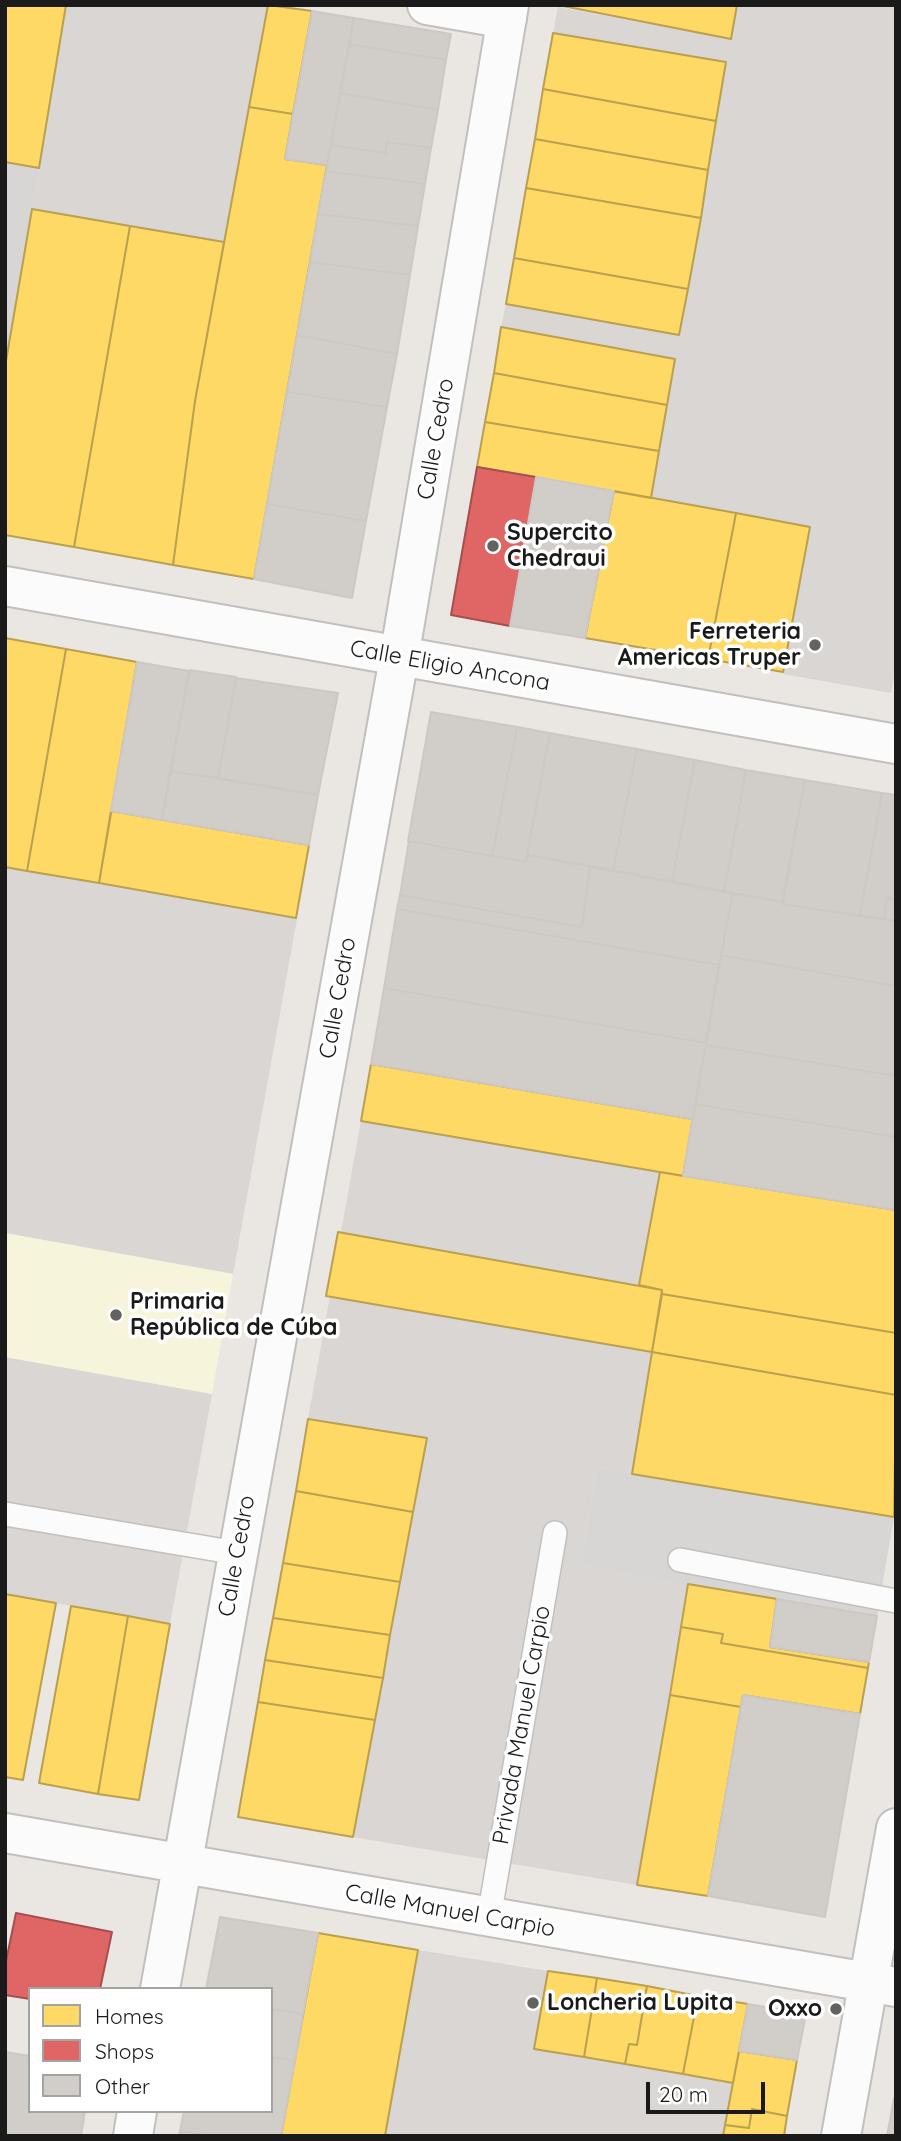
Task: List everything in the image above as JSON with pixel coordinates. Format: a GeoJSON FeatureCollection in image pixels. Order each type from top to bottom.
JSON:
{"type":"FeatureCollection","features":[{"type":"Feature","properties":{"kind":"street"},"geometry":{"type":"LineString","coordinates":[[427,5],[508,12]]}},
{"type":"Feature","properties":{"kind":"street","name":"Calle Cedro"},"geometry":{"type":"LineString","coordinates":[[160,1987],[399,658],[508,12]]}},
{"type":"Feature","properties":{"kind":"street","name":"Calle Eligio Ancona"},"geometry":{"type":"LineString","coordinates":[[5,586],[896,744]]}},
{"type":"Feature","properties":{"kind":"street"},"geometry":{"type":"LineString","coordinates":[[841,2136],[882,1984],[896,1828]]}},
{"type":"Feature","properties":{"kind":"street","name":"Calle Manuel Carpio"},"geometry":{"type":"LineString","coordinates":[[5,1833],[882,1984]]}},
{"type":"Feature","properties":{"kind":"street"},"geometry":{"type":"LineString","coordinates":[[132,2136],[137,2113]]}},
{"type":"Feature","properties":{"kind":"lane"},"geometry":{"type":"LineString","coordinates":[[5,1514],[237,1553]]}},
{"type":"Feature","properties":{"kind":"lane","name":"Privada Manuel Carpio"},"geometry":{"type":"LineString","coordinates":[[489,1917],[555,1532]]}},
{"type":"Feature","properties":{"kind":"lane"},"geometry":{"type":"LineString","coordinates":[[680,1560],[896,1601]]}},
{"type":"Feature","properties":{"kind":"shaded area"},"geometry":{"type":"Polygon","coordinates":[[[66,5],[268,5],[224,242],[32,209],[66,5]]]}},
{"type":"Feature","properties":{"kind":"shaded area"},"geometry":{"type":"Polygon","coordinates":[[[737,5],[896,5],[896,665],[891,693],[783,674],[810,527],[651,498],[675,359],[501,327],[506,304],[679,335],[726,62],[553,33],[558,7],[731,39],[737,5]]]}},
{"type":"Feature","properties":{"kind":"shaded area"},"geometry":{"type":"Polygon","coordinates":[[[5,162],[39,168],[5,367],[5,162]]]}},
{"type":"Feature","properties":{"kind":"shaded area"},"geometry":{"type":"Polygon","coordinates":[[[5,867],[297,919],[233,1274],[5,1233],[5,867]]]}},
{"type":"Feature","properties":{"kind":"shaded area"},"geometry":{"type":"Polygon","coordinates":[[[361,1121],[660,1172],[639,1285],[341,1232],[361,1121]]]}},
{"type":"Feature","properties":{"kind":"shaded area","name":"Primaria República de Cúba"},"geometry":{"type":"Polygon","coordinates":[[[5,1233],[233,1274],[212,1394],[5,1357],[5,1233]]]}},
{"type":"Feature","properties":{"kind":"shaded area"},"geometry":{"type":"Polygon","coordinates":[[[330,1296],[652,1352],[632,1474],[597,1468],[581,1566],[688,1583],[637,1885],[353,1837],[427,1438],[308,1419],[330,1296]]]}},
{"type":"Feature","properties":{"kind":"shaded area"},"geometry":{"type":"Polygon","coordinates":[[[5,1357],[212,1394],[170,1624],[5,1594],[5,1357]]]}},
{"type":"Feature","properties":{"kind":"shaded area"},"geometry":{"type":"Polygon","coordinates":[[[597,1468],[894,1517],[877,1616],[581,1566],[597,1468]]]}},
{"type":"Feature","properties":{"kind":"shaded area"},"geometry":{"type":"Polygon","coordinates":[[[418,1950],[548,1971],[535,2049],[733,2083],[723,2136],[385,2136],[418,1950]]]}},
{"type":"Feature","properties":{"kind":"building: Homes"},"geometry":{"type":"Polygon","coordinates":[[[5,5],[66,5],[39,168],[5,162],[5,5]]]}},
{"type":"Feature","properties":{"kind":"building: Homes"},"geometry":{"type":"Polygon","coordinates":[[[268,5],[312,11],[293,114],[249,107],[268,5]]]}},
{"type":"Feature","properties":{"kind":"building: Homes"},"geometry":{"type":"Polygon","coordinates":[[[558,5],[737,5],[731,39],[558,5]]]}},
{"type":"Feature","properties":{"kind":"building: Homes"},"geometry":{"type":"Polygon","coordinates":[[[553,33],[726,62],[716,121],[543,89],[553,33]]]}},
{"type":"Feature","properties":{"kind":"building: Homes"},"geometry":{"type":"Polygon","coordinates":[[[543,89],[716,121],[708,170],[535,139],[543,89]]]}},
{"type":"Feature","properties":{"kind":"building: Homes"},"geometry":{"type":"Polygon","coordinates":[[[249,107],[293,114],[285,159],[327,165],[254,579],[173,565],[195,401],[249,107]]]}},
{"type":"Feature","properties":{"kind":"building: Homes"},"geometry":{"type":"Polygon","coordinates":[[[535,139],[708,170],[701,218],[526,188],[535,139]]]}},
{"type":"Feature","properties":{"kind":"building: Homes"},"geometry":{"type":"Polygon","coordinates":[[[526,188],[701,218],[688,289],[514,258],[526,188]]]}},
{"type":"Feature","properties":{"kind":"building: Homes"},"geometry":{"type":"Polygon","coordinates":[[[32,209],[130,226],[74,547],[5,535],[5,367],[32,209]]]}},
{"type":"Feature","properties":{"kind":"building: Homes"},"geometry":{"type":"Polygon","coordinates":[[[130,226],[224,242],[195,401],[173,565],[74,547],[130,226]]]}},
{"type":"Feature","properties":{"kind":"building: Homes"},"geometry":{"type":"Polygon","coordinates":[[[514,258],[688,289],[679,335],[506,304],[514,258]]]}},
{"type":"Feature","properties":{"kind":"building: Homes"},"geometry":{"type":"Polygon","coordinates":[[[501,327],[675,359],[667,405],[494,373],[501,327]]]}},
{"type":"Feature","properties":{"kind":"building: Homes"},"geometry":{"type":"Polygon","coordinates":[[[494,373],[667,405],[659,451],[485,422],[494,373]]]}},
{"type":"Feature","properties":{"kind":"building: Homes"},"geometry":{"type":"Polygon","coordinates":[[[485,422],[659,451],[651,498],[477,467],[485,422]]]}},
{"type":"Feature","properties":{"kind":"building: Homes"},"geometry":{"type":"Polygon","coordinates":[[[614,491],[736,513],[708,659],[585,638],[614,491]]]}},
{"type":"Feature","properties":{"kind":"building: Homes"},"geometry":{"type":"Polygon","coordinates":[[[736,513],[810,527],[783,672],[708,659],[736,513]]]}},
{"type":"Feature","properties":{"kind":"building: Homes"},"geometry":{"type":"Polygon","coordinates":[[[5,638],[66,649],[27,871],[5,867],[5,638]]]}},
{"type":"Feature","properties":{"kind":"building: Homes"},"geometry":{"type":"Polygon","coordinates":[[[66,649],[137,662],[99,883],[27,871],[66,649]]]}},
{"type":"Feature","properties":{"kind":"building: Homes"},"geometry":{"type":"Polygon","coordinates":[[[111,811],[309,845],[296,918],[99,883],[111,811]]]}},
{"type":"Feature","properties":{"kind":"building: Homes"},"geometry":{"type":"Polygon","coordinates":[[[371,1064],[693,1119],[683,1176],[361,1121],[371,1064]]]}},
{"type":"Feature","properties":{"kind":"building: Homes"},"geometry":{"type":"Polygon","coordinates":[[[660,1172],[896,1210],[896,1333],[662,1294],[662,1290],[639,1285],[660,1172]]]}},
{"type":"Feature","properties":{"kind":"building: Homes"},"geometry":{"type":"Polygon","coordinates":[[[338,1232],[662,1290],[652,1352],[326,1296],[338,1232]]]}},
{"type":"Feature","properties":{"kind":"building: Homes"},"geometry":{"type":"Polygon","coordinates":[[[662,1294],[896,1333],[896,1395],[652,1352],[662,1294]]]}},
{"type":"Feature","properties":{"kind":"building: Homes"},"geometry":{"type":"Polygon","coordinates":[[[652,1352],[896,1395],[894,1517],[632,1474],[652,1352]]]}},
{"type":"Feature","properties":{"kind":"building: Homes"},"geometry":{"type":"Polygon","coordinates":[[[308,1419],[427,1438],[413,1512],[296,1491],[308,1419]]]}},
{"type":"Feature","properties":{"kind":"building: Homes"},"geometry":{"type":"Polygon","coordinates":[[[296,1491],[413,1512],[400,1582],[283,1563],[296,1491]]]}},
{"type":"Feature","properties":{"kind":"building: Homes"},"geometry":{"type":"Polygon","coordinates":[[[283,1563],[400,1582],[390,1635],[273,1618],[283,1563]]]}},
{"type":"Feature","properties":{"kind":"building: Homes"},"geometry":{"type":"Polygon","coordinates":[[[688,1584],[777,1599],[770,1647],[869,1662],[868,1668],[721,1643],[723,1634],[681,1627],[688,1584]]]}},
{"type":"Feature","properties":{"kind":"building: Homes"},"geometry":{"type":"Polygon","coordinates":[[[5,1594],[56,1603],[23,1780],[5,1777],[5,1594]]]}},
{"type":"Feature","properties":{"kind":"building: Homes"},"geometry":{"type":"Polygon","coordinates":[[[71,1606],[128,1616],[98,1794],[39,1783],[71,1606]]]}},
{"type":"Feature","properties":{"kind":"building: Homes"},"geometry":{"type":"Polygon","coordinates":[[[128,1616],[170,1624],[139,1800],[98,1794],[128,1616]]]}},
{"type":"Feature","properties":{"kind":"building: Homes"},"geometry":{"type":"Polygon","coordinates":[[[273,1618],[390,1635],[383,1678],[265,1660],[273,1618]]]}},
{"type":"Feature","properties":{"kind":"building: Homes"},"geometry":{"type":"Polygon","coordinates":[[[681,1627],[723,1634],[721,1643],[868,1668],[860,1714],[743,1695],[741,1707],[670,1695],[681,1627]]]}},
{"type":"Feature","properties":{"kind":"building: Homes"},"geometry":{"type":"Polygon","coordinates":[[[265,1660],[383,1678],[375,1720],[258,1702],[265,1660]]]}},
{"type":"Feature","properties":{"kind":"building: Homes"},"geometry":{"type":"Polygon","coordinates":[[[670,1695],[741,1707],[708,1896],[637,1885],[670,1695]]]}},
{"type":"Feature","properties":{"kind":"building: Homes"},"geometry":{"type":"Polygon","coordinates":[[[258,1702],[375,1720],[353,1837],[238,1817],[258,1702]]]}},
{"type":"Feature","properties":{"kind":"building: Homes"},"geometry":{"type":"Polygon","coordinates":[[[318,1933],[418,1950],[385,2136],[281,2136],[318,1933]]]}},
{"type":"Feature","properties":{"kind":"building: Homes"},"geometry":{"type":"Polygon","coordinates":[[[548,1971],[597,1978],[584,2057],[534,2049],[548,1971]]]}},
{"type":"Feature","properties":{"kind":"building: Homes"},"geometry":{"type":"Polygon","coordinates":[[[597,1978],[647,1986],[637,2045],[629,2044],[625,2064],[584,2057],[597,1978]]]}},
{"type":"Feature","properties":{"kind":"building: Homes"},"geometry":{"type":"Polygon","coordinates":[[[647,1986],[698,1996],[683,2074],[625,2064],[629,2044],[637,2045],[647,1986]]]}},
{"type":"Feature","properties":{"kind":"building: Homes"},"geometry":{"type":"Polygon","coordinates":[[[698,1996],[748,2004],[733,2083],[683,2074],[698,1996]]]}},
{"type":"Feature","properties":{"kind":"building: Homes"},"geometry":{"type":"Polygon","coordinates":[[[739,2051],[797,2060],[787,2116],[752,2109],[749,2128],[725,2125],[739,2051]]]}},
{"type":"Feature","properties":{"kind":"building: Homes"},"geometry":{"type":"Polygon","coordinates":[[[752,2109],[787,2116],[784,2136],[723,2136],[725,2125],[749,2128],[752,2109]]]}},
{"type":"Feature","properties":{"kind":"building: Shops","name":"Supercito Chedraui"},"geometry":{"type":"Polygon","coordinates":[[[477,467],[536,477],[510,626],[451,615],[477,467]]]}},
{"type":"Feature","properties":{"kind":"building: Shops"},"geometry":{"type":"Polygon","coordinates":[[[16,1913],[112,1932],[100,1987],[28,1987],[28,1999],[5,1995],[5,1966],[16,1913]]]}},
{"type":"Feature","properties":{"kind":"building: Other"},"geometry":{"type":"Polygon","coordinates":[[[312,11],[354,18],[327,165],[285,159],[312,11]]]}},
{"type":"Feature","properties":{"kind":"building: Other"},"geometry":{"type":"Polygon","coordinates":[[[354,18],[451,34],[446,60],[349,44],[354,18]]]}},
{"type":"Feature","properties":{"kind":"building: Other"},"geometry":{"type":"Polygon","coordinates":[[[349,44],[446,60],[438,110],[340,93],[349,44]]]}},
{"type":"Feature","properties":{"kind":"building: Other"},"geometry":{"type":"Polygon","coordinates":[[[340,93],[438,110],[431,148],[387,142],[385,153],[331,145],[340,93]]]}},
{"type":"Feature","properties":{"kind":"building: Other"},"geometry":{"type":"Polygon","coordinates":[[[387,142],[431,148],[425,184],[326,171],[331,145],[385,153],[387,142]]]}},
{"type":"Feature","properties":{"kind":"building: Other"},"geometry":{"type":"Polygon","coordinates":[[[326,171],[425,184],[418,226],[318,214],[326,171]]]}},
{"type":"Feature","properties":{"kind":"building: Other"},"geometry":{"type":"Polygon","coordinates":[[[318,214],[418,226],[410,275],[310,262],[318,214]]]}},
{"type":"Feature","properties":{"kind":"building: Other"},"geometry":{"type":"Polygon","coordinates":[[[310,262],[410,275],[397,354],[297,335],[310,262]]]}},
{"type":"Feature","properties":{"kind":"building: Other"},"geometry":{"type":"Polygon","coordinates":[[[297,335],[397,354],[387,407],[287,392],[297,335]]]}},
{"type":"Feature","properties":{"kind":"building: Other"},"geometry":{"type":"Polygon","coordinates":[[[287,392],[387,407],[366,521],[267,504],[287,392]]]}},
{"type":"Feature","properties":{"kind":"building: Other"},"geometry":{"type":"Polygon","coordinates":[[[536,477],[614,491],[585,638],[510,626],[536,477]]]}},
{"type":"Feature","properties":{"kind":"building: Other"},"geometry":{"type":"Polygon","coordinates":[[[267,504],[366,521],[352,598],[254,579],[267,504]]]}},
{"type":"Feature","properties":{"kind":"building: Other"},"geometry":{"type":"Polygon","coordinates":[[[137,662],[189,671],[162,820],[111,811],[137,662]]]}},
{"type":"Feature","properties":{"kind":"building: Other"},"geometry":{"type":"Polygon","coordinates":[[[190,670],[236,677],[218,778],[170,771],[190,670]]]}},
{"type":"Feature","properties":{"kind":"building: Other"},"geometry":{"type":"Polygon","coordinates":[[[236,678],[338,693],[318,795],[218,778],[236,678]]]}},
{"type":"Feature","properties":{"kind":"building: Other"},"geometry":{"type":"Polygon","coordinates":[[[431,712],[517,727],[492,856],[408,841],[431,712]]]}},
{"type":"Feature","properties":{"kind":"building: Other"},"geometry":{"type":"Polygon","coordinates":[[[517,727],[550,733],[526,862],[492,856],[517,727]]]}},
{"type":"Feature","properties":{"kind":"building: Other"},"geometry":{"type":"Polygon","coordinates":[[[550,733],[637,749],[613,871],[527,855],[550,733]]]}},
{"type":"Feature","properties":{"kind":"building: Other"},"geometry":{"type":"Polygon","coordinates":[[[637,749],[695,760],[672,882],[613,871],[637,749]]]}},
{"type":"Feature","properties":{"kind":"building: Other"},"geometry":{"type":"Polygon","coordinates":[[[695,760],[746,770],[724,892],[672,882],[695,760]]]}},
{"type":"Feature","properties":{"kind":"building: Other"},"geometry":{"type":"Polygon","coordinates":[[[746,770],[805,780],[783,902],[724,892],[746,770]]]}},
{"type":"Feature","properties":{"kind":"building: Other"},"geometry":{"type":"Polygon","coordinates":[[[170,771],[318,795],[309,845],[162,820],[170,771]]]}},
{"type":"Feature","properties":{"kind":"building: Other"},"geometry":{"type":"Polygon","coordinates":[[[805,780],[882,793],[860,916],[782,904],[805,780]]]}},
{"type":"Feature","properties":{"kind":"building: Other"},"geometry":{"type":"Polygon","coordinates":[[[882,793],[896,795],[896,900],[887,898],[884,919],[860,915],[882,793]]]}},
{"type":"Feature","properties":{"kind":"building: Other"},"geometry":{"type":"Polygon","coordinates":[[[409,841],[526,862],[527,855],[590,866],[582,927],[400,895],[409,841]]]}},
{"type":"Feature","properties":{"kind":"building: Other"},"geometry":{"type":"Polygon","coordinates":[[[590,866],[733,893],[719,965],[397,909],[400,895],[582,927],[590,866]]]}},
{"type":"Feature","properties":{"kind":"building: Other"},"geometry":{"type":"Polygon","coordinates":[[[733,893],[783,902],[782,904],[896,921],[896,986],[721,955],[733,893]]]}},
{"type":"Feature","properties":{"kind":"building: Other"},"geometry":{"type":"Polygon","coordinates":[[[887,898],[896,900],[896,921],[884,919],[887,898]]]}},
{"type":"Feature","properties":{"kind":"building: Other"},"geometry":{"type":"Polygon","coordinates":[[[397,909],[719,965],[706,1043],[384,988],[397,909]]]}},
{"type":"Feature","properties":{"kind":"building: Other"},"geometry":{"type":"Polygon","coordinates":[[[721,955],[896,986],[896,1076],[706,1045],[721,955]]]}},
{"type":"Feature","properties":{"kind":"building: Other"},"geometry":{"type":"Polygon","coordinates":[[[384,988],[706,1043],[693,1119],[371,1064],[384,988]]]}},
{"type":"Feature","properties":{"kind":"building: Other"},"geometry":{"type":"Polygon","coordinates":[[[706,1045],[896,1076],[896,1137],[695,1104],[706,1045]]]}},
{"type":"Feature","properties":{"kind":"building: Other"},"geometry":{"type":"Polygon","coordinates":[[[695,1104],[896,1137],[896,1210],[683,1176],[695,1104]]]}},
{"type":"Feature","properties":{"kind":"building: Other"},"geometry":{"type":"Polygon","coordinates":[[[777,1599],[877,1616],[869,1662],[770,1647],[777,1599]]]}},
{"type":"Feature","properties":{"kind":"building: Other"},"geometry":{"type":"Polygon","coordinates":[[[743,1695],[860,1714],[825,1917],[708,1896],[743,1695]]]}},
{"type":"Feature","properties":{"kind":"building: Other"},"geometry":{"type":"Polygon","coordinates":[[[220,1917],[318,1933],[303,2014],[273,2009],[273,1987],[206,1987],[220,1917]]]}},
{"type":"Feature","properties":{"kind":"building: Other"},"geometry":{"type":"Polygon","coordinates":[[[748,2004],[806,2014],[797,2060],[739,2051],[748,2004]]]}},
{"type":"Feature","properties":{"kind":"building: Other"},"geometry":{"type":"Polygon","coordinates":[[[273,2009],[303,2014],[295,2061],[273,2057],[273,2009]]]}},
{"type":"Feature","properties":{"kind":"building: Other"},"geometry":{"type":"Polygon","coordinates":[[[5,2052],[28,2056],[28,2113],[85,2113],[81,2136],[5,2136],[5,2052]]]}},
{"type":"Feature","properties":{"kind":"building: Other"},"geometry":{"type":"Polygon","coordinates":[[[273,2057],[295,2061],[281,2136],[210,2136],[180,2131],[184,2113],[273,2113],[273,2057]]]}},
{"type":"Feature","properties":{"kind":"building: Other"},"geometry":{"type":"Polygon","coordinates":[[[894,2098],[896,2136],[887,2136],[894,2098]]]}},
{"type":"Feature","properties":{"kind":"building: Other"},"geometry":{"type":"Polygon","coordinates":[[[180,2131],[210,2136],[179,2136],[180,2131]]]}},
{"type":"Feature","properties":{"kind":"place","name":"Supercito Chedraui"},"geometry":{"type":"Point","coordinates":[493,546]}},
{"type":"Feature","properties":{"kind":"place","name":"Ferreteria Americas Truper"},"geometry":{"type":"Point","coordinates":[815,645]}},
{"type":"Feature","properties":{"kind":"place","name":"Primaria República de Cúba"},"geometry":{"type":"Point","coordinates":[116,1315]}},
{"type":"Feature","properties":{"kind":"place","name":"Loncheria Lupita"},"geometry":{"type":"Point","coordinates":[533,2003]}},
{"type":"Feature","properties":{"kind":"place","name":"Oxxo"},"geometry":{"type":"Point","coordinates":[836,2009]}}]}
